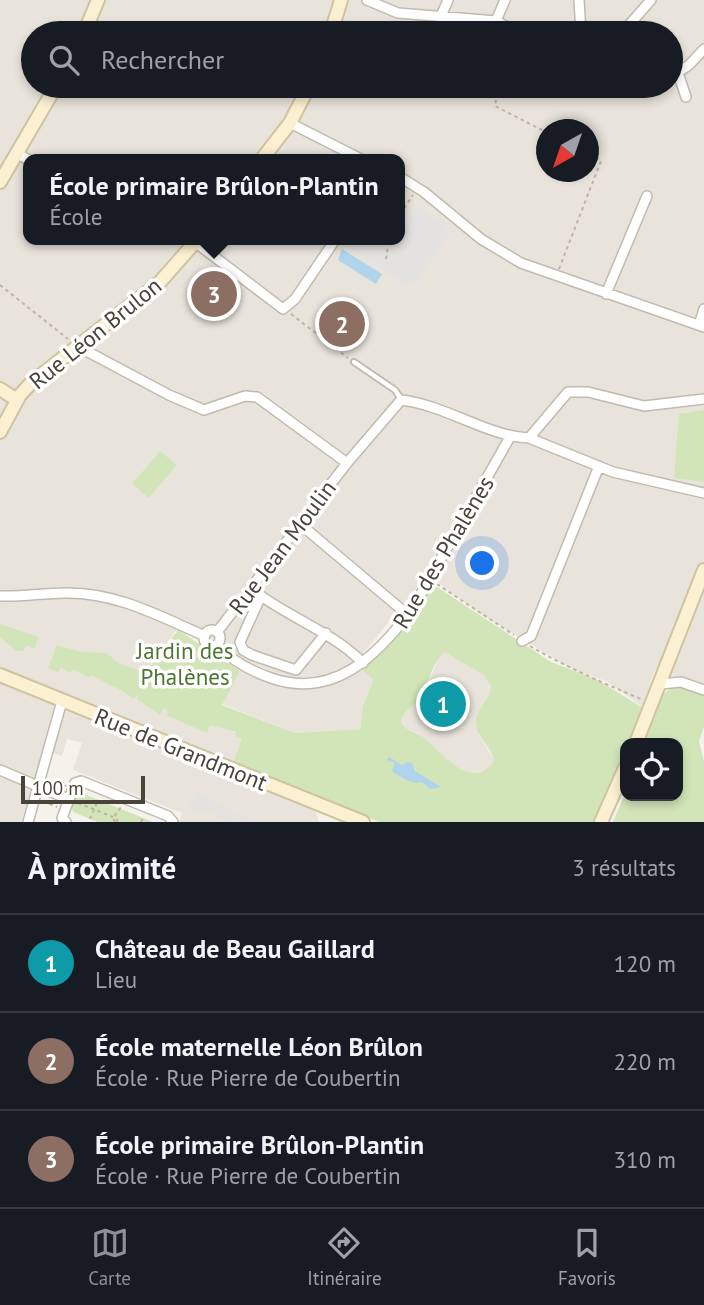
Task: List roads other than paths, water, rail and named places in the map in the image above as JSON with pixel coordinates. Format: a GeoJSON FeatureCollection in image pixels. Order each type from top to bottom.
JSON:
{"type":"FeatureCollection","features":[{"type":"Feature","properties":{"kind":"street"},"geometry":{"type":"LineString","coordinates":[[89,21],[98,0]]}},
{"type":"Feature","properties":{"kind":"street"},"geometry":{"type":"LineString","coordinates":[[335,21],[341,0]]}},
{"type":"Feature","properties":{"kind":"street"},"geometry":{"type":"LineString","coordinates":[[367,0],[398,13],[496,21],[505,0]]}},
{"type":"Feature","properties":{"kind":"street"},"geometry":{"type":"LineString","coordinates":[[441,16],[449,0]]}},
{"type":"Feature","properties":{"kind":"street"},"geometry":{"type":"LineString","coordinates":[[579,0],[580,21]]}},
{"type":"Feature","properties":{"kind":"street"},"geometry":{"type":"LineString","coordinates":[[633,21],[652,0]]}},
{"type":"Feature","properties":{"kind":"street"},"geometry":{"type":"LineString","coordinates":[[683,67],[704,49]]}},
{"type":"Feature","properties":{"kind":"street"},"geometry":{"type":"LineString","coordinates":[[683,92],[686,97]]}},
{"type":"Feature","properties":{"kind":"street"},"geometry":{"type":"LineString","coordinates":[[0,182],[49,98]]}},
{"type":"Feature","properties":{"kind":"street"},"geometry":{"type":"LineString","coordinates":[[266,154],[290,123],[302,98]]}},
{"type":"Feature","properties":{"kind":"street"},"geometry":{"type":"LineString","coordinates":[[290,123],[351,154]]}},
{"type":"Feature","properties":{"kind":"street"},"geometry":{"type":"LineString","coordinates":[[16,153],[23,157]]}},
{"type":"Feature","properties":{"kind":"street"},"geometry":{"type":"LineString","coordinates":[[405,180],[418,187],[481,239],[521,263],[701,326],[704,309]]}},
{"type":"Feature","properties":{"kind":"street"},"geometry":{"type":"LineString","coordinates":[[606,294],[647,196]]}},
{"type":"Feature","properties":{"kind":"street","name":"Rue Léon Brulon"},"geometry":{"type":"LineString","coordinates":[[0,432],[17,400],[32,382],[160,282],[192,245]]}},
{"type":"Feature","properties":{"kind":"street"},"geometry":{"type":"LineString","coordinates":[[201,245],[283,309],[295,299],[332,245]]}},
{"type":"Feature","properties":{"kind":"street"},"geometry":{"type":"LineString","coordinates":[[77,346],[169,395],[204,410],[245,396],[257,397],[347,463]]}},
{"type":"Feature","properties":{"kind":"street"},"geometry":{"type":"LineString","coordinates":[[0,389],[17,400]]}},
{"type":"Feature","properties":{"kind":"street"},"geometry":{"type":"LineString","coordinates":[[530,438],[568,392],[588,391],[644,406],[670,406],[704,399]]}},
{"type":"Feature","properties":{"kind":"street"},"geometry":{"type":"LineString","coordinates":[[401,400],[473,421],[510,437],[530,438],[599,466],[704,493]]}},
{"type":"Feature","properties":{"kind":"street","name":"Rue Jean Moulin"},"geometry":{"type":"LineString","coordinates":[[217,632],[347,463],[401,400]]}},
{"type":"Feature","properties":{"kind":"street","name":"Rue des Phalènes"},"geometry":{"type":"LineString","coordinates":[[217,645],[251,671],[292,684],[324,683],[345,676],[394,635],[408,615],[510,437]]}},
{"type":"Feature","properties":{"kind":"street"},"geometry":{"type":"LineString","coordinates":[[522,641],[531,636],[599,466]]}},
{"type":"Feature","properties":{"kind":"street"},"geometry":{"type":"LineString","coordinates":[[300,524],[408,615]]}},
{"type":"Feature","properties":{"kind":"street"},"geometry":{"type":"LineString","coordinates":[[638,738],[704,570]]}},
{"type":"Feature","properties":{"kind":"street"},"geometry":{"type":"LineString","coordinates":[[251,588],[286,614],[326,633],[363,663]]}},
{"type":"Feature","properties":{"kind":"street"},"geometry":{"type":"LineString","coordinates":[[0,596],[67,593],[121,601],[152,611],[205,636],[208,645],[217,645],[220,638],[217,632],[210,631],[205,636]]}},
{"type":"Feature","properties":{"kind":"street"},"geometry":{"type":"LineString","coordinates":[[261,596],[240,642],[246,652],[296,670],[326,633]]}},
{"type":"Feature","properties":{"kind":"street","name":"Rue de Grandmont"},"geometry":{"type":"LineString","coordinates":[[0,675],[332,816],[363,822]]}},
{"type":"Feature","properties":{"kind":"street"},"geometry":{"type":"LineString","coordinates":[[660,684],[681,682],[704,690]]}},
{"type":"Feature","properties":{"kind":"street"},"geometry":{"type":"LineString","coordinates":[[28,822],[62,701]]}},
{"type":"Feature","properties":{"kind":"street"},"geometry":{"type":"LineString","coordinates":[[0,770],[68,799]]}},
{"type":"Feature","properties":{"kind":"street"},"geometry":{"type":"LineString","coordinates":[[66,822],[62,818],[68,799],[75,783],[81,781],[168,816],[173,822]]}},
{"type":"Feature","properties":{"kind":"street"},"geometry":{"type":"LineString","coordinates":[[603,822],[620,781]]}},
{"type":"Feature","properties":{"kind":"lane"},"geometry":{"type":"LineString","coordinates":[[354,362],[395,390],[401,400]]}},
{"type":"Feature","properties":{"kind":"water"},"geometry":{"type":"Polygon","coordinates":[[[342,249],[382,274],[376,284],[338,260],[342,249]]]}},
{"type":"Feature","properties":{"kind":"water"},"geometry":{"type":"Polygon","coordinates":[[[389,757],[402,765],[412,763],[415,771],[441,787],[430,789],[422,782],[403,778],[392,771],[395,763],[387,760],[389,757]]]}},
{"type":"Feature","properties":{"kind":"place","name":"École primaire Brûlon-Plantin"},"geometry":{"type":"Point","coordinates":[214,294]}},
{"type":"Feature","properties":{"kind":"place","name":"École maternelle Léon Brûlon"},"geometry":{"type":"Point","coordinates":[342,324]}},
{"type":"Feature","properties":{"kind":"place","name":"Château de Beau Gaillard"},"geometry":{"type":"Point","coordinates":[443,704]}},
{"type":"Feature","properties":{"kind":"park label","name":"Jardin des Phalènes"},"geometry":{"type":"Point","coordinates":[185,663]}}]}
